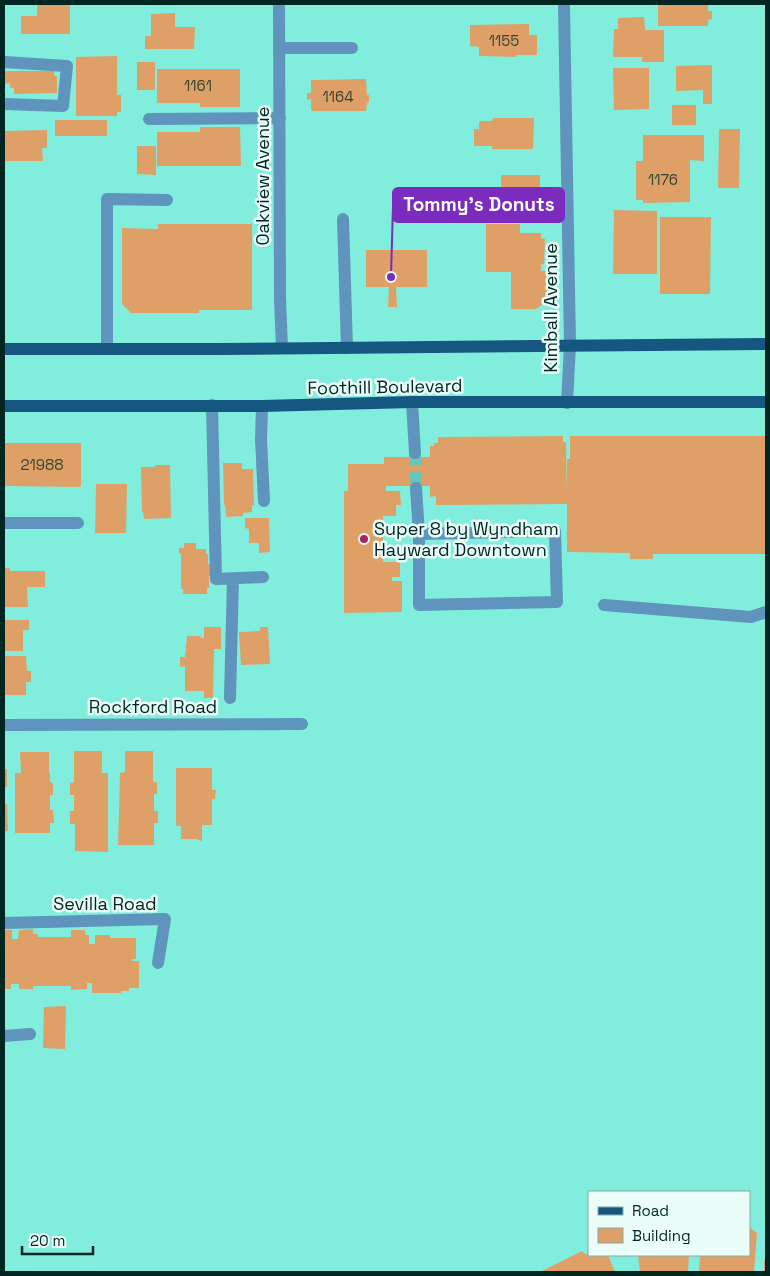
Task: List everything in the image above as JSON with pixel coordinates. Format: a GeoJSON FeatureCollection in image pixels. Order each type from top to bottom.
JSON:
{"type":"FeatureCollection","features":[{"type":"Feature","properties":{"kind":"main road"},"geometry":{"type":"LineString","coordinates":[[4,349],[766,344]]}},
{"type":"Feature","properties":{"kind":"main road","name":"Foothill Boulevard"},"geometry":{"type":"LineString","coordinates":[[4,406],[262,406],[412,402],[766,402]]}},
{"type":"Feature","properties":{"kind":"street","name":"Oakview Avenue"},"geometry":{"type":"LineString","coordinates":[[279,4],[280,299],[282,348]]}},
{"type":"Feature","properties":{"kind":"street","name":"Kimball Avenue"},"geometry":{"type":"LineString","coordinates":[[564,4],[570,345],[568,403]]}},
{"type":"Feature","properties":{"kind":"street"},"geometry":{"type":"LineString","coordinates":[[279,48],[352,48]]}},
{"type":"Feature","properties":{"kind":"street"},"geometry":{"type":"LineString","coordinates":[[4,62],[67,66],[63,106],[4,104]]}},
{"type":"Feature","properties":{"kind":"street"},"geometry":{"type":"LineString","coordinates":[[149,119],[280,118]]}},
{"type":"Feature","properties":{"kind":"street"},"geometry":{"type":"LineString","coordinates":[[107,349],[107,199],[167,200]]}},
{"type":"Feature","properties":{"kind":"street"},"geometry":{"type":"LineString","coordinates":[[343,219],[347,348]]}},
{"type":"Feature","properties":{"kind":"street"},"geometry":{"type":"LineString","coordinates":[[412,402],[414,452]]}},
{"type":"Feature","properties":{"kind":"street"},"geometry":{"type":"LineString","coordinates":[[212,406],[216,579],[262,577]]}},
{"type":"Feature","properties":{"kind":"street"},"geometry":{"type":"LineString","coordinates":[[262,406],[261,439],[264,501]]}},
{"type":"Feature","properties":{"kind":"street"},"geometry":{"type":"LineString","coordinates":[[416,488],[419,534],[419,605],[557,602],[555,531],[419,534]]}},
{"type":"Feature","properties":{"kind":"street"},"geometry":{"type":"LineString","coordinates":[[4,523],[78,523]]}},
{"type":"Feature","properties":{"kind":"street"},"geometry":{"type":"LineString","coordinates":[[230,698],[233,579]]}},
{"type":"Feature","properties":{"kind":"street"},"geometry":{"type":"LineString","coordinates":[[604,605],[750,617],[766,612]]}},
{"type":"Feature","properties":{"kind":"street","name":"Rockford Road"},"geometry":{"type":"LineString","coordinates":[[4,725],[302,724]]}},
{"type":"Feature","properties":{"kind":"street","name":"Sevilla Road"},"geometry":{"type":"LineString","coordinates":[[4,923],[165,919],[158,964]]}},
{"type":"Feature","properties":{"kind":"street"},"geometry":{"type":"LineString","coordinates":[[4,1036],[30,1034]]}},
{"type":"Feature","properties":{"kind":"building"},"geometry":{"type":"Polygon","coordinates":[[[37,4],[70,4],[70,34],[21,34],[21,16],[37,16],[37,4]]]}},
{"type":"Feature","properties":{"kind":"building"},"geometry":{"type":"Polygon","coordinates":[[[708,4],[708,11],[712,11],[712,19],[708,20],[708,26],[658,26],[658,5],[708,4]]]}},
{"type":"Feature","properties":{"kind":"building"},"geometry":{"type":"Polygon","coordinates":[[[175,13],[175,27],[195,27],[194,49],[145,49],[145,36],[151,36],[151,14],[175,13]]]}},
{"type":"Feature","properties":{"kind":"building"},"geometry":{"type":"Polygon","coordinates":[[[644,17],[645,30],[664,30],[664,62],[642,62],[642,57],[613,57],[614,29],[618,29],[618,18],[644,17]]]}},
{"type":"Feature","properties":{"kind":"building"},"geometry":{"type":"Polygon","coordinates":[[[529,24],[529,35],[537,35],[537,55],[516,55],[516,57],[479,56],[479,47],[470,46],[470,25],[529,24]]]}},
{"type":"Feature","properties":{"kind":"building"},"geometry":{"type":"Polygon","coordinates":[[[117,56],[117,95],[121,95],[121,112],[117,112],[117,116],[76,116],[76,57],[117,56]]]}},
{"type":"Feature","properties":{"kind":"building"},"geometry":{"type":"Polygon","coordinates":[[[137,62],[155,62],[155,90],[137,90],[137,62]]]}},
{"type":"Feature","properties":{"kind":"building"},"geometry":{"type":"Polygon","coordinates":[[[712,65],[712,104],[703,104],[703,90],[676,91],[676,66],[712,65]]]}},
{"type":"Feature","properties":{"kind":"building"},"geometry":{"type":"Polygon","coordinates":[[[613,68],[649,68],[649,109],[614,110],[613,68]]]}},
{"type":"Feature","properties":{"kind":"building"},"geometry":{"type":"Polygon","coordinates":[[[157,69],[240,69],[240,107],[200,107],[200,103],[157,103],[157,69]]]}},
{"type":"Feature","properties":{"kind":"building"},"geometry":{"type":"Polygon","coordinates":[[[4,71],[54,71],[54,76],[57,76],[57,93],[14,94],[14,88],[10,88],[10,83],[4,84],[4,71]]]}},
{"type":"Feature","properties":{"kind":"building"},"geometry":{"type":"Polygon","coordinates":[[[366,79],[369,103],[367,103],[366,111],[311,111],[311,99],[307,100],[307,93],[311,93],[311,80],[366,79]]]}},
{"type":"Feature","properties":{"kind":"building"},"geometry":{"type":"Polygon","coordinates":[[[672,105],[696,105],[696,125],[672,125],[672,105]]]}},
{"type":"Feature","properties":{"kind":"building"},"geometry":{"type":"Polygon","coordinates":[[[493,118],[534,118],[533,149],[492,149],[492,146],[474,146],[474,129],[479,129],[479,121],[492,121],[493,118]]]}},
{"type":"Feature","properties":{"kind":"building"},"geometry":{"type":"Polygon","coordinates":[[[55,120],[107,120],[107,136],[55,136],[55,120]]]}},
{"type":"Feature","properties":{"kind":"building"},"geometry":{"type":"Polygon","coordinates":[[[200,127],[240,127],[241,166],[157,166],[157,132],[200,132],[200,127]]]}},
{"type":"Feature","properties":{"kind":"building"},"geometry":{"type":"Polygon","coordinates":[[[719,129],[740,129],[739,188],[718,188],[719,129]]]}},
{"type":"Feature","properties":{"kind":"building"},"geometry":{"type":"Polygon","coordinates":[[[47,130],[47,148],[42,148],[43,161],[4,161],[4,131],[47,130]]]}},
{"type":"Feature","properties":{"kind":"building"},"geometry":{"type":"Polygon","coordinates":[[[643,135],[704,135],[704,161],[690,160],[690,202],[643,203],[643,200],[636,200],[636,161],[643,161],[643,135]]]}},
{"type":"Feature","properties":{"kind":"building"},"geometry":{"type":"Polygon","coordinates":[[[137,146],[156,146],[156,175],[137,174],[137,146]]]}},
{"type":"Feature","properties":{"kind":"building"},"geometry":{"type":"Polygon","coordinates":[[[501,175],[540,175],[540,219],[501,219],[501,175]]]}},
{"type":"Feature","properties":{"kind":"building"},"geometry":{"type":"Polygon","coordinates":[[[614,210],[657,211],[657,274],[613,274],[614,210]]]}},
{"type":"Feature","properties":{"kind":"building"},"geometry":{"type":"Polygon","coordinates":[[[660,217],[711,217],[710,294],[660,294],[660,217]]]}},
{"type":"Feature","properties":{"kind":"building"},"geometry":{"type":"Polygon","coordinates":[[[158,224],[252,224],[252,310],[199,310],[199,313],[131,313],[122,304],[122,228],[158,229],[158,224]]]}},
{"type":"Feature","properties":{"kind":"building"},"geometry":{"type":"Polygon","coordinates":[[[486,224],[520,224],[520,233],[541,233],[541,238],[545,239],[544,264],[541,264],[541,271],[548,271],[548,291],[542,305],[536,309],[511,309],[511,272],[486,272],[486,224]]]}},
{"type":"Feature","properties":{"kind":"building"},"geometry":{"type":"Polygon","coordinates":[[[366,250],[427,250],[427,287],[396,287],[397,307],[388,307],[389,287],[366,287],[366,250]]]}},
{"type":"Feature","properties":{"kind":"building"},"geometry":{"type":"Polygon","coordinates":[[[563,436],[563,442],[566,442],[567,496],[567,459],[570,459],[570,436],[766,436],[766,554],[653,554],[653,559],[630,559],[630,553],[567,552],[567,504],[436,505],[436,496],[430,497],[430,486],[386,486],[386,491],[400,491],[401,505],[396,505],[396,516],[383,516],[383,562],[400,562],[400,577],[392,577],[392,581],[402,581],[402,612],[344,613],[344,491],[348,491],[348,464],[384,464],[384,457],[430,457],[430,446],[438,443],[438,437],[563,436]]]}},
{"type":"Feature","properties":{"kind":"building"},"geometry":{"type":"Polygon","coordinates":[[[4,443],[81,443],[81,487],[4,486],[4,443]]]}},
{"type":"Feature","properties":{"kind":"building"},"geometry":{"type":"Polygon","coordinates":[[[223,463],[242,463],[242,469],[253,469],[254,505],[252,505],[252,512],[243,513],[243,516],[226,517],[223,463]]]}},
{"type":"Feature","properties":{"kind":"building"},"geometry":{"type":"Polygon","coordinates":[[[155,465],[170,465],[171,518],[144,519],[142,512],[141,467],[155,467],[155,465]]]}},
{"type":"Feature","properties":{"kind":"building"},"geometry":{"type":"Polygon","coordinates":[[[96,484],[127,484],[126,533],[95,533],[96,484]]]}},
{"type":"Feature","properties":{"kind":"building"},"geometry":{"type":"Polygon","coordinates":[[[245,518],[269,518],[270,552],[259,553],[259,543],[249,543],[249,529],[245,528],[245,518]]]}},
{"type":"Feature","properties":{"kind":"building"},"geometry":{"type":"Polygon","coordinates":[[[184,543],[196,543],[196,549],[206,549],[208,564],[212,564],[212,576],[209,576],[207,594],[183,594],[183,589],[181,589],[181,554],[179,554],[179,548],[184,548],[184,543]]]}},
{"type":"Feature","properties":{"kind":"building"},"geometry":{"type":"Polygon","coordinates":[[[4,568],[10,568],[10,571],[45,571],[45,587],[27,587],[28,607],[4,607],[4,568]]]}},
{"type":"Feature","properties":{"kind":"building"},"geometry":{"type":"Polygon","coordinates":[[[4,620],[29,620],[29,630],[23,630],[23,651],[4,651],[4,620]]]}},
{"type":"Feature","properties":{"kind":"building"},"geometry":{"type":"Polygon","coordinates":[[[204,627],[221,627],[221,649],[214,649],[213,698],[204,698],[204,691],[185,691],[185,666],[180,667],[180,657],[185,657],[187,636],[201,636],[200,638],[204,638],[204,627]]]}},
{"type":"Feature","properties":{"kind":"building"},"geometry":{"type":"Polygon","coordinates":[[[260,627],[268,627],[270,664],[241,665],[239,632],[260,631],[260,627]]]}},
{"type":"Feature","properties":{"kind":"building"},"geometry":{"type":"Polygon","coordinates":[[[4,656],[26,656],[27,671],[31,671],[31,682],[26,682],[26,695],[4,695],[4,656]]]}},
{"type":"Feature","properties":{"kind":"building"},"geometry":{"type":"Polygon","coordinates":[[[74,751],[102,751],[102,773],[108,773],[108,852],[75,851],[75,824],[70,824],[70,811],[74,811],[74,795],[70,795],[70,783],[74,782],[74,751]]]}},
{"type":"Feature","properties":{"kind":"building"},"geometry":{"type":"Polygon","coordinates":[[[125,751],[153,751],[153,782],[157,782],[157,794],[154,794],[154,811],[158,811],[158,823],[154,823],[154,845],[118,845],[120,773],[125,772],[125,751]]]}},
{"type":"Feature","properties":{"kind":"building"},"geometry":{"type":"Polygon","coordinates":[[[20,752],[49,752],[50,782],[53,783],[53,795],[50,795],[50,810],[53,810],[54,823],[50,823],[50,833],[15,833],[15,773],[21,773],[20,752]]]}},
{"type":"Feature","properties":{"kind":"building"},"geometry":{"type":"Polygon","coordinates":[[[176,768],[212,768],[212,790],[216,790],[215,799],[212,799],[212,825],[202,825],[202,841],[198,839],[181,839],[181,826],[176,826],[176,768]]]}},
{"type":"Feature","properties":{"kind":"building"},"geometry":{"type":"Polygon","coordinates":[[[4,769],[7,769],[7,787],[4,787],[4,769]]]}},
{"type":"Feature","properties":{"kind":"building"},"geometry":{"type":"Polygon","coordinates":[[[4,804],[7,804],[8,831],[4,832],[4,804]]]}},
{"type":"Feature","properties":{"kind":"building"},"geometry":{"type":"Polygon","coordinates":[[[33,929],[33,934],[38,934],[38,937],[71,937],[71,930],[85,930],[86,935],[89,935],[89,944],[95,944],[95,935],[110,935],[110,938],[136,938],[136,959],[132,959],[132,961],[139,961],[139,988],[129,988],[129,991],[121,991],[121,993],[92,993],[92,983],[87,983],[87,989],[71,990],[71,986],[33,986],[33,989],[19,989],[19,984],[11,984],[11,989],[4,989],[4,930],[12,930],[12,939],[18,939],[19,930],[33,929]]]}},
{"type":"Feature","properties":{"kind":"building"},"geometry":{"type":"Polygon","coordinates":[[[66,1006],[65,1049],[43,1048],[44,1007],[66,1006]]]}},
{"type":"Feature","properties":{"kind":"building"},"geometry":{"type":"Polygon","coordinates":[[[750,1228],[757,1233],[754,1272],[699,1272],[700,1256],[750,1256],[750,1228]]]}},
{"type":"Feature","properties":{"kind":"building"},"geometry":{"type":"Polygon","coordinates":[[[582,1251],[586,1255],[588,1252],[588,1256],[608,1256],[615,1272],[540,1272],[582,1251]]]}},
{"type":"Feature","properties":{"kind":"building"},"geometry":{"type":"Polygon","coordinates":[[[638,1256],[689,1256],[688,1272],[640,1272],[638,1256]]]}},
{"type":"Feature","properties":{"kind":"building"},"geometry":{"type":"Polygon","coordinates":[[[764,1260],[766,1260],[766,1272],[764,1272],[764,1260]]]}},
{"type":"Feature","properties":{"kind":"tunnel"},"geometry":{"type":"LineString","coordinates":[[415,453],[416,488]]}},
{"type":"Feature","properties":{"kind":"place","name":"Tommy's Donuts"},"geometry":{"type":"Point","coordinates":[391,277]}},
{"type":"Feature","properties":{"kind":"place","name":"Super 8 by Wyndham Hayward Downtown"},"geometry":{"type":"Point","coordinates":[364,539]}}]}
